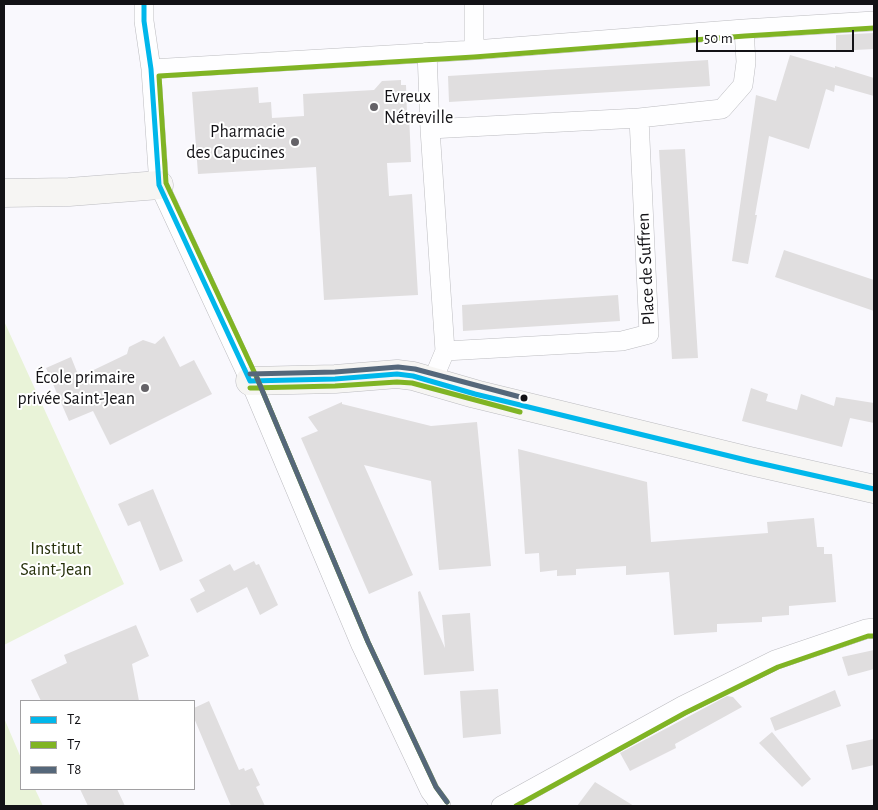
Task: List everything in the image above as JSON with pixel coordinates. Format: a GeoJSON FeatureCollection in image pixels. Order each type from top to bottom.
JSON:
{"type":"FeatureCollection","features":[{"type":"Feature","properties":{"kind":"street"},"geometry":{"type":"LineString","coordinates":[[144,4],[144,21],[151,69],[159,185],[250,381],[361,645],[426,783],[441,806]]}},
{"type":"Feature","properties":{"kind":"street"},"geometry":{"type":"LineString","coordinates":[[474,4],[474,50]]}},
{"type":"Feature","properties":{"kind":"street"},"geometry":{"type":"LineString","coordinates":[[151,69],[474,50],[874,21]]}},
{"type":"Feature","properties":{"kind":"street"},"geometry":{"type":"LineString","coordinates":[[430,129],[639,118],[722,110],[743,85],[746,62],[744,29]]}},
{"type":"Feature","properties":{"kind":"street"},"geometry":{"type":"LineString","coordinates":[[427,52],[430,129],[445,351],[432,382]]}},
{"type":"Feature","properties":{"kind":"street","name":"Place de Suffren"},"geometry":{"type":"LineString","coordinates":[[445,351],[622,341],[649,334],[639,118]]}},
{"type":"Feature","properties":{"kind":"street"},"geometry":{"type":"LineString","coordinates":[[4,193],[69,192],[159,185]]}},
{"type":"Feature","properties":{"kind":"street"},"geometry":{"type":"LineString","coordinates":[[250,381],[335,379],[397,374],[413,376],[743,460],[874,489]]}},
{"type":"Feature","properties":{"kind":"street"},"geometry":{"type":"LineString","coordinates":[[502,806],[682,706],[775,660],[866,629],[874,628]]}},
{"type":"Feature","properties":{"kind":"green space","name":"Institut Saint-Jean"},"geometry":{"type":"Polygon","coordinates":[[[4,321],[124,584],[4,645],[4,321]]]}},
{"type":"Feature","properties":{"kind":"green space"},"geometry":{"type":"Polygon","coordinates":[[[4,718],[20,756],[20,790],[35,790],[43,806],[4,806],[4,718]]]}},
{"type":"Feature","properties":{"kind":"building"},"geometry":{"type":"Polygon","coordinates":[[[874,33],[874,49],[836,51],[836,35],[874,33]]]}},
{"type":"Feature","properties":{"kind":"building"},"geometry":{"type":"Polygon","coordinates":[[[790,55],[874,78],[874,96],[835,85],[834,92],[826,89],[809,149],[769,136],[748,264],[732,261],[756,95],[776,101],[790,55]]]}},
{"type":"Feature","properties":{"kind":"building"},"geometry":{"type":"Polygon","coordinates":[[[708,60],[710,86],[449,102],[448,76],[708,60]]]}},
{"type":"Feature","properties":{"kind":"building"},"geometry":{"type":"Polygon","coordinates":[[[401,80],[401,85],[406,85],[411,162],[387,163],[389,196],[412,194],[418,295],[324,300],[316,167],[198,174],[192,92],[258,87],[259,103],[271,102],[272,118],[304,116],[303,94],[374,90],[382,81],[401,80]]]}},
{"type":"Feature","properties":{"kind":"building"},"geometry":{"type":"Polygon","coordinates":[[[685,149],[698,358],[672,359],[659,150],[685,149]]]}},
{"type":"Feature","properties":{"kind":"building"},"geometry":{"type":"Polygon","coordinates":[[[784,250],[874,280],[874,311],[775,277],[784,250]]]}},
{"type":"Feature","properties":{"kind":"building"},"geometry":{"type":"Polygon","coordinates":[[[618,295],[620,321],[463,331],[462,305],[618,295]]]}},
{"type":"Feature","properties":{"kind":"building"},"geometry":{"type":"Polygon","coordinates":[[[164,336],[180,367],[194,360],[212,394],[110,445],[93,411],[69,421],[46,368],[71,357],[79,377],[127,354],[129,347],[143,340],[155,344],[164,336]]]}},
{"type":"Feature","properties":{"kind":"building"},"geometry":{"type":"Polygon","coordinates":[[[751,388],[768,394],[766,401],[797,410],[801,394],[834,406],[836,397],[874,403],[874,423],[850,418],[842,447],[742,421],[751,388]]]}},
{"type":"Feature","properties":{"kind":"building"},"geometry":{"type":"Polygon","coordinates":[[[342,402],[342,404],[431,426],[477,422],[491,566],[439,570],[431,481],[364,465],[413,575],[369,594],[301,438],[318,431],[308,417],[342,402]]]}},
{"type":"Feature","properties":{"kind":"building"},"geometry":{"type":"Polygon","coordinates":[[[518,449],[647,482],[651,542],[768,533],[767,522],[814,518],[817,547],[824,547],[824,554],[832,554],[836,602],[789,606],[789,615],[762,617],[762,622],[717,624],[717,632],[674,635],[669,572],[626,575],[626,566],[576,569],[576,575],[557,576],[557,570],[540,572],[539,553],[525,554],[518,449]]]}},
{"type":"Feature","properties":{"kind":"building"},"geometry":{"type":"Polygon","coordinates":[[[153,489],[183,561],[160,571],[140,521],[128,526],[118,504],[153,489]]]}},
{"type":"Feature","properties":{"kind":"building"},"geometry":{"type":"Polygon","coordinates":[[[254,561],[256,565],[259,564],[278,605],[260,615],[247,587],[197,613],[190,599],[205,591],[199,580],[230,564],[234,571],[254,561]]]}},
{"type":"Feature","properties":{"kind":"building"},"geometry":{"type":"Polygon","coordinates":[[[420,591],[445,648],[442,615],[470,613],[474,671],[424,675],[418,592],[420,591]]]}},
{"type":"Feature","properties":{"kind":"building"},"geometry":{"type":"Polygon","coordinates":[[[136,625],[149,656],[132,664],[139,700],[41,700],[31,680],[67,663],[64,655],[136,625]]]}},
{"type":"Feature","properties":{"kind":"building"},"geometry":{"type":"Polygon","coordinates":[[[874,650],[874,669],[848,676],[842,657],[874,650]]]}},
{"type":"Feature","properties":{"kind":"building"},"geometry":{"type":"Polygon","coordinates":[[[498,689],[501,734],[463,738],[460,691],[498,689]]]}},
{"type":"Feature","properties":{"kind":"building"},"geometry":{"type":"Polygon","coordinates":[[[835,690],[841,706],[775,731],[770,718],[835,690]]]}},
{"type":"Feature","properties":{"kind":"building"},"geometry":{"type":"Polygon","coordinates":[[[727,696],[733,697],[742,707],[675,744],[676,748],[630,771],[620,753],[727,696]]]}},
{"type":"Feature","properties":{"kind":"building"},"geometry":{"type":"Polygon","coordinates":[[[209,701],[239,770],[244,768],[245,771],[252,768],[260,785],[256,787],[265,806],[231,806],[195,720],[195,708],[209,701]]]}},
{"type":"Feature","properties":{"kind":"building"},"geometry":{"type":"Polygon","coordinates":[[[772,732],[811,779],[802,787],[759,743],[772,732]]]}},
{"type":"Feature","properties":{"kind":"building"},"geometry":{"type":"Polygon","coordinates":[[[874,739],[874,765],[852,770],[846,745],[874,739]]]}},
{"type":"Feature","properties":{"kind":"building"},"geometry":{"type":"Polygon","coordinates":[[[595,782],[634,806],[577,806],[595,782]]]}},
{"type":"Feature","properties":{"kind":"building"},"geometry":{"type":"Polygon","coordinates":[[[80,790],[117,790],[125,806],[88,806],[80,790]]]}},
{"type":"Feature","properties":{"kind":"transit line","name":"T2"},"geometry":{"type":"LineString","coordinates":[[144,4],[144,21],[151,69],[159,185],[250,381]]}},
{"type":"Feature","properties":{"kind":"transit line","name":"T7"},"geometry":{"type":"LineString","coordinates":[[447,802],[436,787],[368,642],[257,378],[166,183],[159,76],[474,57],[874,28]]}},
{"type":"Feature","properties":{"kind":"transit line","name":"T8"},"geometry":{"type":"LineString","coordinates":[[250,374],[335,372],[398,367],[415,369],[524,398]]}},
{"type":"Feature","properties":{"kind":"transit line","name":"T2"},"geometry":{"type":"LineString","coordinates":[[250,381],[335,379],[397,374],[413,376],[475,394],[874,489]]}},
{"type":"Feature","properties":{"kind":"transit line","name":"T8"},"geometry":{"type":"LineString","coordinates":[[257,378],[368,642],[436,787],[447,802]]}},
{"type":"Feature","properties":{"kind":"transit line","name":"T7"},"geometry":{"type":"LineString","coordinates":[[250,388],[412,383],[520,412]]}},
{"type":"Feature","properties":{"kind":"transit line","name":"T7"},"geometry":{"type":"LineString","coordinates":[[516,806],[685,713],[778,667],[868,636],[874,636]]}},
{"type":"Feature","properties":{"kind":"place","name":"Evreux Nétreville"},"geometry":{"type":"Point","coordinates":[374,107]}},
{"type":"Feature","properties":{"kind":"place","name":"Pharmacie des Capucines"},"geometry":{"type":"Point","coordinates":[295,142]}},
{"type":"Feature","properties":{"kind":"place","name":"École primaire privée Saint-Jean"},"geometry":{"type":"Point","coordinates":[145,388]}}]}
